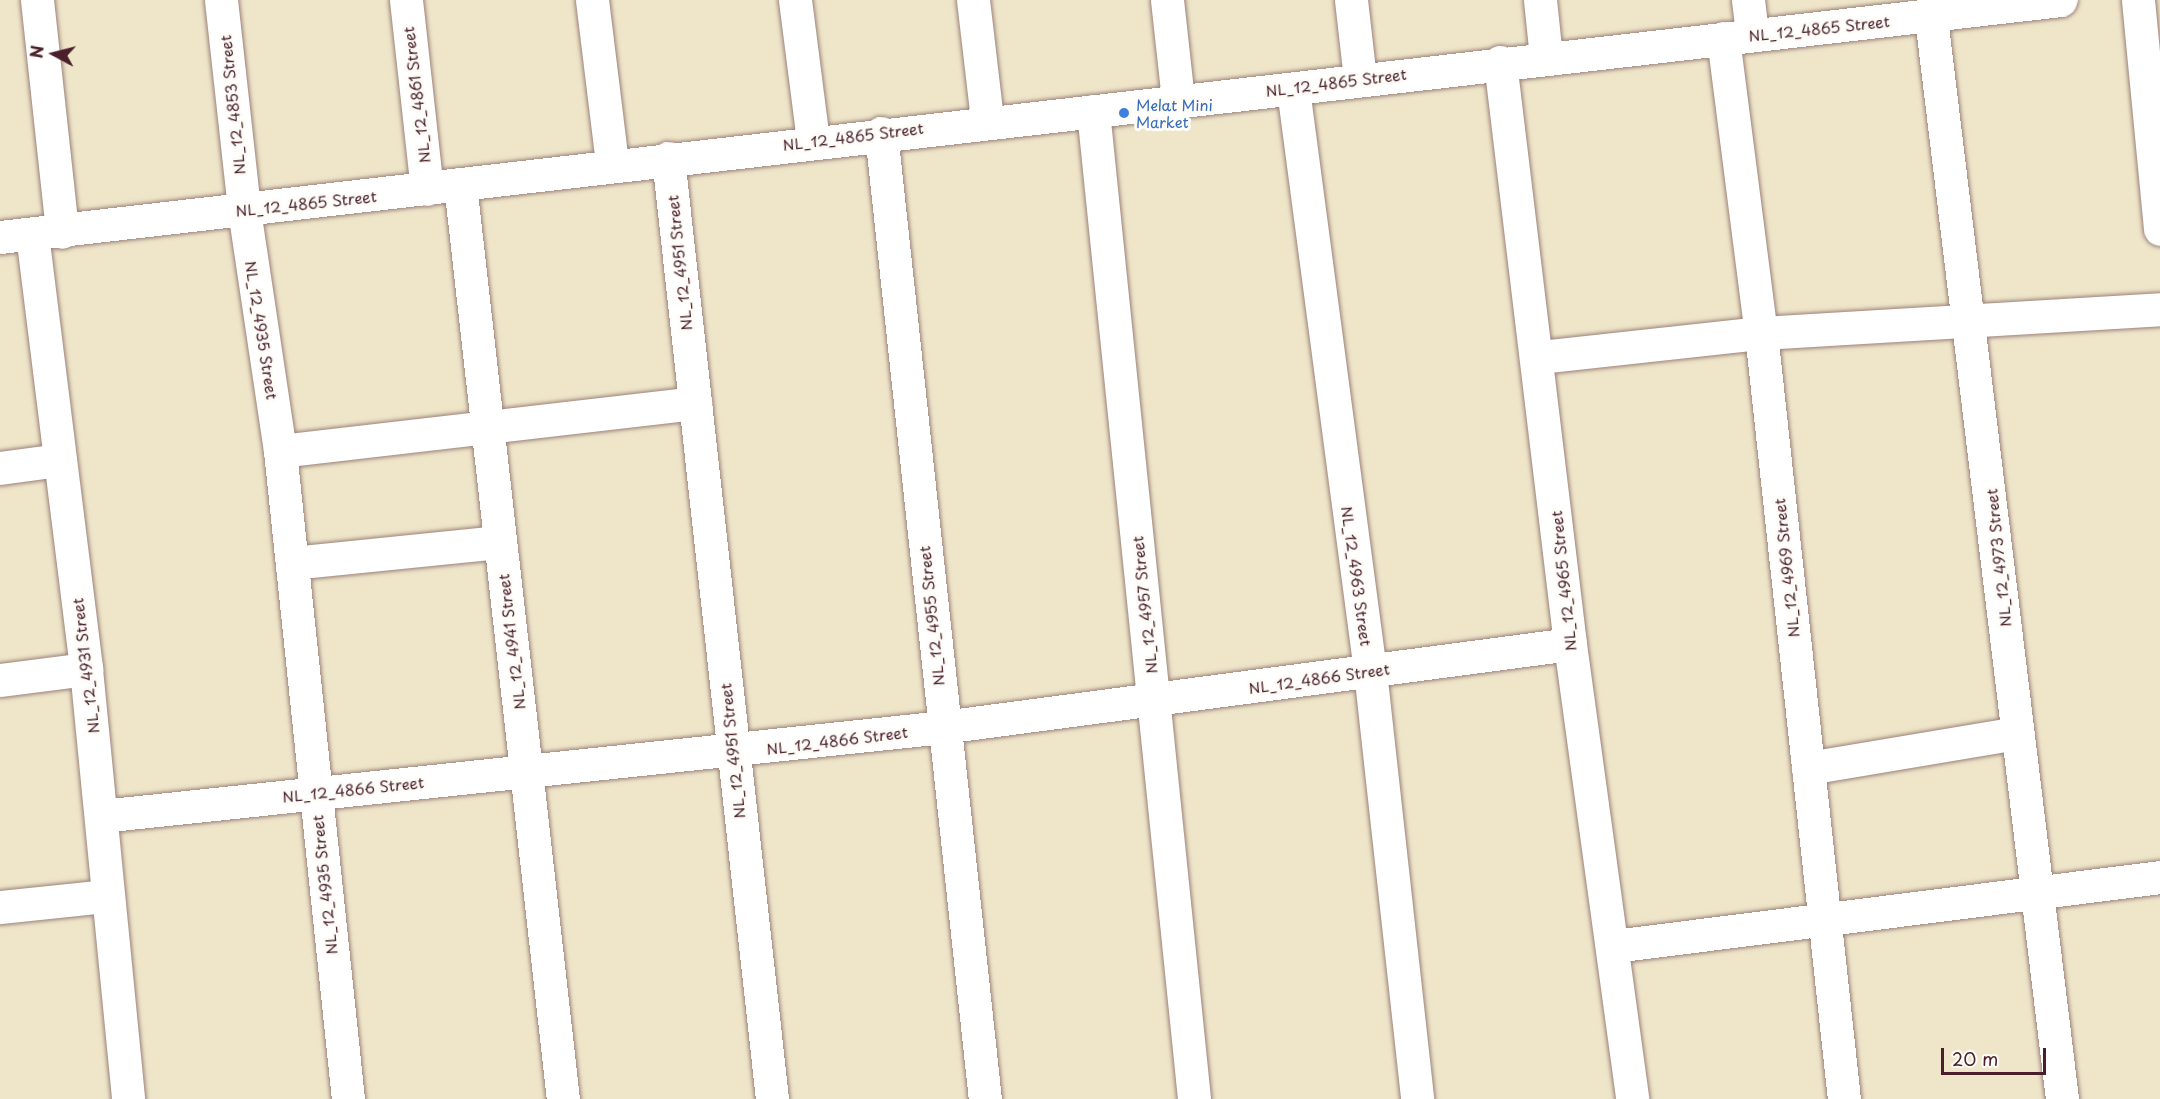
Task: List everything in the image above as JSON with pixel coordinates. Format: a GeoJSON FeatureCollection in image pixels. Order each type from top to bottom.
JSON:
{"type":"FeatureCollection","features":[{"type":"Feature","properties":{"kind":"street","name":"NL_12_4931 Street"},"geometry":{"type":"LineString","coordinates":[[37,0],[59,460],[86,669],[128,1099]]}},
{"type":"Feature","properties":{"kind":"street","name":"NL_12_4853 Street"},"geometry":{"type":"LineString","coordinates":[[221,0],[244,210]]}},
{"type":"Feature","properties":{"kind":"street","name":"NL_12_4861 Street"},"geometry":{"type":"LineString","coordinates":[[406,0],[427,189]]}},
{"type":"Feature","properties":{"kind":"street"},"geometry":{"type":"LineString","coordinates":[[592,0],[612,163]]}},
{"type":"Feature","properties":{"kind":"street"},"geometry":{"type":"LineString","coordinates":[[795,0],[813,140]]}},
{"type":"Feature","properties":{"kind":"street"},"geometry":{"type":"LineString","coordinates":[[973,0],[987,120]]}},
{"type":"Feature","properties":{"kind":"street"},"geometry":{"type":"LineString","coordinates":[[1167,0],[1178,99]]}},
{"type":"Feature","properties":{"kind":"street"},"geometry":{"type":"LineString","coordinates":[[1351,0],[1360,79]]}},
{"type":"Feature","properties":{"kind":"street"},"geometry":{"type":"LineString","coordinates":[[1540,0],[1546,57]]}},
{"type":"Feature","properties":{"kind":"street","name":"NL_12_4969 Street"},"geometry":{"type":"LineString","coordinates":[[1748,0],[1737,36],[1761,333],[1844,1099]]}},
{"type":"Feature","properties":{"kind":"street","name":"NL_12_4865 Street"},"geometry":{"type":"LineString","coordinates":[[0,237],[427,189],[612,163],[987,120],[1093,111],[1178,99],[1293,89],[1500,62],[1931,18],[2060,0]]}},
{"type":"Feature","properties":{"kind":"street"},"geometry":{"type":"LineString","coordinates":[[2138,0],[2160,229]]}},
{"type":"Feature","properties":{"kind":"street","name":"NL_12_4973 Street"},"geometry":{"type":"LineString","coordinates":[[1931,18],[1971,322],[2017,733],[2062,1099]]}},
{"type":"Feature","properties":{"kind":"street","name":"NL_12_4965 Street"},"geometry":{"type":"LineString","coordinates":[[1500,62],[1539,357],[1570,644],[1614,946],[1632,1099]]}},
{"type":"Feature","properties":{"kind":"street","name":"NL_12_4963 Street"},"geometry":{"type":"LineString","coordinates":[[1293,89],[1370,671],[1417,1099]]}},
{"type":"Feature","properties":{"kind":"street","name":"NL_12_4957 Street"},"geometry":{"type":"LineString","coordinates":[[1093,111],[1194,1099]]}},
{"type":"Feature","properties":{"kind":"street","name":"NL_12_4955 Street"},"geometry":{"type":"LineString","coordinates":[[880,133],[985,1099]]}},
{"type":"Feature","properties":{"kind":"street","name":"NL_12_4951 Street"},"geometry":{"type":"LineString","coordinates":[[668,158],[772,1099]]}},
{"type":"Feature","properties":{"kind":"street","name":"NL_12_4941 Street"},"geometry":{"type":"LineString","coordinates":[[460,184],[489,424],[500,542],[563,1099]]}},
{"type":"Feature","properties":{"kind":"street","name":"NL_12_4935 Street"},"geometry":{"type":"LineString","coordinates":[[244,210],[280,451],[314,794],[348,1099]]}},
{"type":"Feature","properties":{"kind":"street"},"geometry":{"type":"LineString","coordinates":[[1539,357],[1761,333],[2160,309]]}},
{"type":"Feature","properties":{"kind":"street"},"geometry":{"type":"LineString","coordinates":[[280,451],[489,424],[695,403]]}},
{"type":"Feature","properties":{"kind":"street"},"geometry":{"type":"LineString","coordinates":[[0,468],[59,460]]}},
{"type":"Feature","properties":{"kind":"street"},"geometry":{"type":"LineString","coordinates":[[292,563],[500,542]]}},
{"type":"Feature","properties":{"kind":"street","name":"NL_12_4866 Street"},"geometry":{"type":"LineString","coordinates":[[101,816],[526,771],[732,752],[1154,702],[1570,644]]}},
{"type":"Feature","properties":{"kind":"street"},"geometry":{"type":"LineString","coordinates":[[0,680],[86,669]]}},
{"type":"Feature","properties":{"kind":"street"},"geometry":{"type":"LineString","coordinates":[[1808,768],[2017,733]]}},
{"type":"Feature","properties":{"kind":"street"},"geometry":{"type":"LineString","coordinates":[[1614,946],[2160,877]]}},
{"type":"Feature","properties":{"kind":"street"},"geometry":{"type":"LineString","coordinates":[[0,907],[107,896]]}},
{"type":"Feature","properties":{"kind":"place","name":"Melat Mini Market"},"geometry":{"type":"Point","coordinates":[1124,113]}}]}
